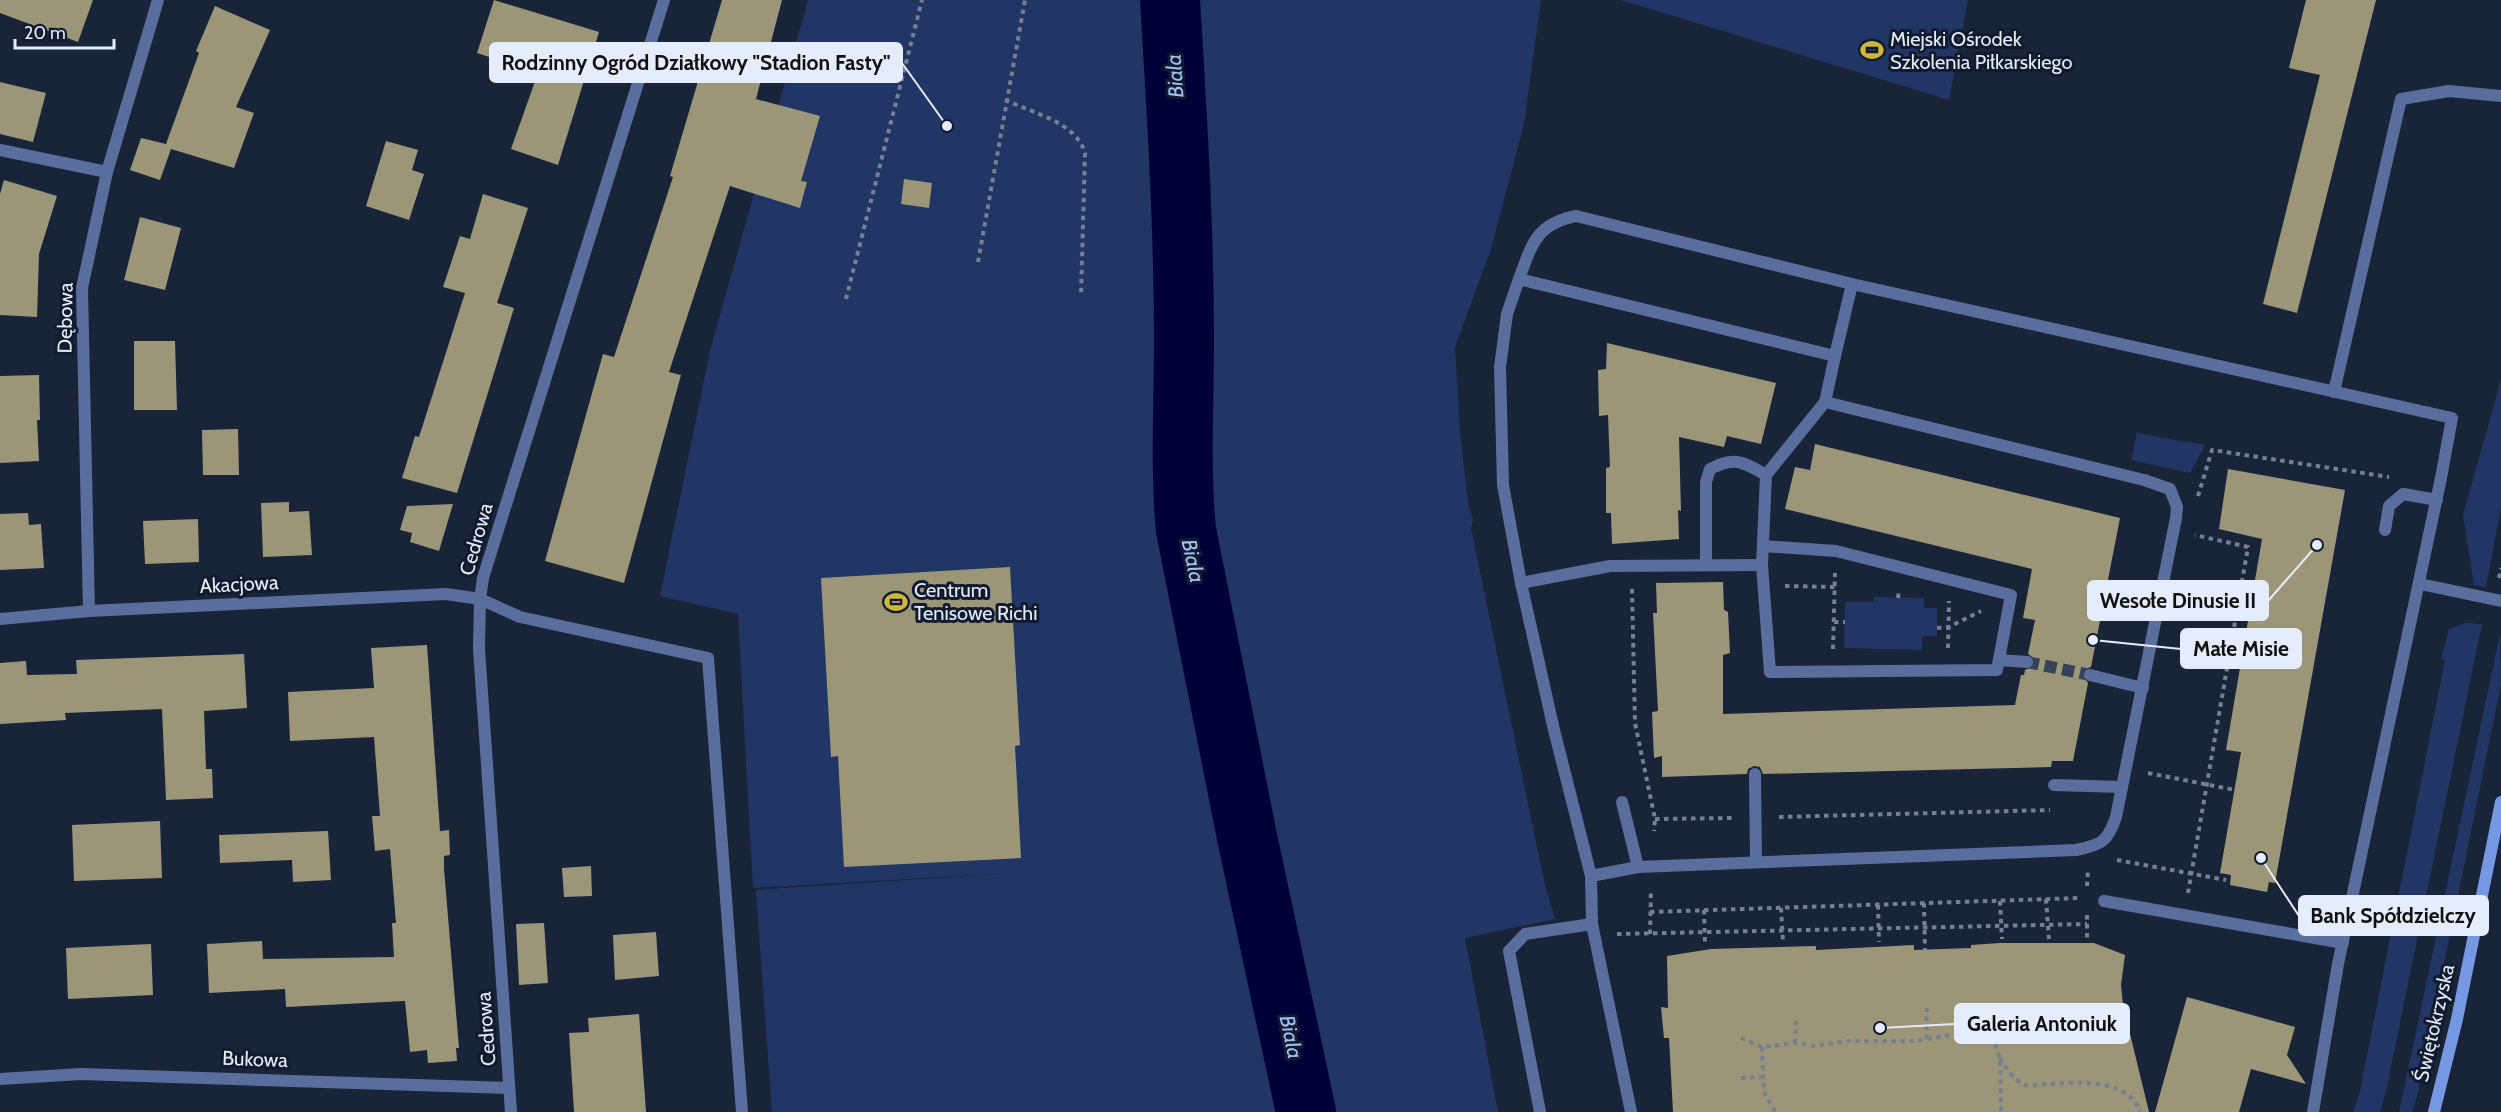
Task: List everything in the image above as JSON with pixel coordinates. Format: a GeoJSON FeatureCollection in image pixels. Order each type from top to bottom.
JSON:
{"type":"FeatureCollection","features":[{"type":"Feature","properties":{"kind":"main road","name":"Świętokrzyska"},"geometry":{"type":"LineString","coordinates":[[2434,1112],[2457,1019],[2501,802]]}},
{"type":"Feature","properties":{"kind":"street","name":"Dębowa"},"geometry":{"type":"LineString","coordinates":[[90,611],[82,288],[106,172],[158,0]]}},
{"type":"Feature","properties":{"kind":"street","name":"Cedrowa"},"geometry":{"type":"LineString","coordinates":[[511,1112],[479,649],[480,599],[483,578],[664,0]]}},
{"type":"Feature","properties":{"kind":"street"},"geometry":{"type":"LineString","coordinates":[[2334,392],[2400,99],[2449,91],[2501,96]]}},
{"type":"Feature","properties":{"kind":"street"},"geometry":{"type":"LineString","coordinates":[[0,150],[106,172]]}},
{"type":"Feature","properties":{"kind":"street"},"geometry":{"type":"LineString","coordinates":[[1631,1112],[1594,929],[1591,876],[1554,730],[1521,583],[1503,485],[1500,391],[1507,314],[1537,234],[1555,223],[1576,216],[1852,284],[2452,418],[2420,584],[2343,943],[2313,1112]]}},
{"type":"Feature","properties":{"kind":"street"},"geometry":{"type":"LineString","coordinates":[[1519,279],[1835,356]]}},
{"type":"Feature","properties":{"kind":"street"},"geometry":{"type":"LineString","coordinates":[[1763,546],[1836,551],[2011,595],[1997,670],[1770,672],[1762,565],[1766,475],[1825,402],[1852,284]]}},
{"type":"Feature","properties":{"kind":"street"},"geometry":{"type":"LineString","coordinates":[[1591,876],[1644,866],[2076,850],[2099,844],[2109,837],[2126,769],[2176,518],[2177,507],[2170,489],[2144,480],[1825,402]]}},
{"type":"Feature","properties":{"kind":"street"},"geometry":{"type":"LineString","coordinates":[[1706,565],[1706,482],[1710,469],[1725,461],[1742,462],[1766,475]]}},
{"type":"Feature","properties":{"kind":"street"},"geometry":{"type":"LineString","coordinates":[[2385,530],[2389,506],[2403,495],[2437,500]]}},
{"type":"Feature","properties":{"kind":"street"},"geometry":{"type":"LineString","coordinates":[[1521,583],[1610,566],[1762,565]]}},
{"type":"Feature","properties":{"kind":"street"},"geometry":{"type":"LineString","coordinates":[[2420,584],[2501,601]]}},
{"type":"Feature","properties":{"kind":"street","name":"Akacjowa"},"geometry":{"type":"LineString","coordinates":[[0,619],[90,611],[446,594],[480,599],[520,617],[708,658],[742,1112]]}},
{"type":"Feature","properties":{"kind":"street"},"geometry":{"type":"LineString","coordinates":[[1999,660],[2027,662]]}},
{"type":"Feature","properties":{"kind":"street"},"geometry":{"type":"LineString","coordinates":[[2090,675],[2143,688]]}},
{"type":"Feature","properties":{"kind":"street"},"geometry":{"type":"LineString","coordinates":[[1755,774],[1756,862]]}},
{"type":"Feature","properties":{"kind":"street"},"geometry":{"type":"LineString","coordinates":[[2054,785],[2122,787]]}},
{"type":"Feature","properties":{"kind":"street"},"geometry":{"type":"LineString","coordinates":[[1622,802],[1644,866]]}},
{"type":"Feature","properties":{"kind":"street"},"geometry":{"type":"LineString","coordinates":[[2104,901],[2343,943]]}},
{"type":"Feature","properties":{"kind":"street"},"geometry":{"type":"LineString","coordinates":[[1540,1112],[1509,951],[1525,934],[1594,929]]}},
{"type":"Feature","properties":{"kind":"street","name":"Bukowa"},"geometry":{"type":"LineString","coordinates":[[0,1079],[81,1074],[509,1088]]}},
{"type":"Feature","properties":{"kind":"path"},"geometry":{"type":"LineString","coordinates":[[846,299],[922,0]]}},
{"type":"Feature","properties":{"kind":"path"},"geometry":{"type":"LineString","coordinates":[[978,262],[1005,100],[1025,0]]}},
{"type":"Feature","properties":{"kind":"path"},"geometry":{"type":"LineString","coordinates":[[1005,100],[1072,130],[1082,141],[1085,153],[1081,296]]}},
{"type":"Feature","properties":{"kind":"path"},"geometry":{"type":"LineString","coordinates":[[2196,501],[2212,450],[2394,478]]}},
{"type":"Feature","properties":{"kind":"path"},"geometry":{"type":"LineString","coordinates":[[2184,915],[2248,547],[2193,534],[2194,523]]}},
{"type":"Feature","properties":{"kind":"path"},"geometry":{"type":"LineString","coordinates":[[1833,671],[1836,551]]}},
{"type":"Feature","properties":{"kind":"path"},"geometry":{"type":"LineString","coordinates":[[1642,566],[1632,587],[1631,596],[1635,723],[1655,819],[1644,866],[1650,912],[1650,934]]}},
{"type":"Feature","properties":{"kind":"path"},"geometry":{"type":"LineString","coordinates":[[1947,670],[1950,579]]}},
{"type":"Feature","properties":{"kind":"path"},"geometry":{"type":"LineString","coordinates":[[1764,585],[1835,587]]}},
{"type":"Feature","properties":{"kind":"path"},"geometry":{"type":"LineString","coordinates":[[1937,628],[1949,627],[2011,595]]}},
{"type":"Feature","properties":{"kind":"path"},"geometry":{"type":"LineString","coordinates":[[1834,622],[1845,622]]}},
{"type":"Feature","properties":{"kind":"path"},"geometry":{"type":"LineString","coordinates":[[2126,769],[2235,790]]}},
{"type":"Feature","properties":{"kind":"path"},"geometry":{"type":"LineString","coordinates":[[1655,819],[2059,810]]}},
{"type":"Feature","properties":{"kind":"path"},"geometry":{"type":"LineString","coordinates":[[2099,844],[2114,860],[2226,880]]}},
{"type":"Feature","properties":{"kind":"path"},"geometry":{"type":"LineString","coordinates":[[1650,912],[2087,898]]}},
{"type":"Feature","properties":{"kind":"path"},"geometry":{"type":"LineString","coordinates":[[2046,900],[2049,939]]}},
{"type":"Feature","properties":{"kind":"path"},"geometry":{"type":"LineString","coordinates":[[2001,901],[2002,939]]}},
{"type":"Feature","properties":{"kind":"path"},"geometry":{"type":"LineString","coordinates":[[1924,903],[1926,950]]}},
{"type":"Feature","properties":{"kind":"path"},"geometry":{"type":"LineString","coordinates":[[1878,905],[1879,942]]}},
{"type":"Feature","properties":{"kind":"path"},"geometry":{"type":"LineString","coordinates":[[1781,908],[1783,943]]}},
{"type":"Feature","properties":{"kind":"path"},"geometry":{"type":"LineString","coordinates":[[1704,910],[1706,945]]}},
{"type":"Feature","properties":{"kind":"path"},"geometry":{"type":"LineString","coordinates":[[1594,929],[1650,934],[2087,924]]}},
{"type":"Feature","properties":{"kind":"path"},"geometry":{"type":"LineString","coordinates":[[1926,1039],[1927,1008]]}},
{"type":"Feature","properties":{"kind":"path"},"geometry":{"type":"LineString","coordinates":[[1795,1043],[1796,1021]]}},
{"type":"Feature","properties":{"kind":"path"},"geometry":{"type":"LineString","coordinates":[[1986,1036],[1990,1026],[2025,1022]]}},
{"type":"Feature","properties":{"kind":"path"},"geometry":{"type":"LineString","coordinates":[[1741,1038],[1762,1047],[1795,1043],[1815,1046],[1847,1041],[1926,1039],[1956,1034],[1986,1036],[1994,1042],[2009,1073],[2026,1084],[2098,1084],[2128,1096],[2137,1103],[2140,1112]]}},
{"type":"Feature","properties":{"kind":"path"},"geometry":{"type":"LineString","coordinates":[[1762,1047],[1764,1092],[1775,1112]]}},
{"type":"Feature","properties":{"kind":"path"},"geometry":{"type":"LineString","coordinates":[[2000,1058],[2001,1112]]}},
{"type":"Feature","properties":{"kind":"path"},"geometry":{"type":"LineString","coordinates":[[1741,1078],[1762,1077]]}},
{"type":"Feature","properties":{"kind":"shaded area"},"geometry":{"type":"Polygon","coordinates":[[[808,0],[1541,0],[1524,124],[1491,249],[1455,347],[1460,434],[1468,502],[1473,520],[1471,528],[1544,881],[1555,919],[1465,938],[1498,1112],[772,1112],[756,890],[1011,873],[753,888],[738,614],[660,596],[710,351],[808,0]]]}},
{"type":"Feature","properties":{"kind":"shaded area","name":"Miejski Ośrodek Szkolenia Piłkarskiego"},"geometry":{"type":"Polygon","coordinates":[[[1621,0],[1968,0],[1949,100],[1621,0]]]}},
{"type":"Feature","properties":{"kind":"shaded area"},"geometry":{"type":"Polygon","coordinates":[[[2501,380],[2501,507],[2486,587],[2474,585],[2463,515],[2501,380]]]}},
{"type":"Feature","properties":{"kind":"shaded area"},"geometry":{"type":"Polygon","coordinates":[[[2137,433],[2205,445],[2190,473],[2131,460],[2137,433]]]}},
{"type":"Feature","properties":{"kind":"shaded area"},"geometry":{"type":"Polygon","coordinates":[[[1874,597],[1924,598],[1924,608],[1937,608],[1937,636],[1922,636],[1922,650],[1844,648],[1845,602],[1873,602],[1874,597]]]}},
{"type":"Feature","properties":{"kind":"shaded area"},"geometry":{"type":"Polygon","coordinates":[[[2466,623],[2482,624],[2386,1091],[2380,1112],[2353,1112],[2360,1091],[2445,660],[2441,659],[2449,629],[2466,623]]]}},
{"type":"Feature","properties":{"kind":"shaded area"},"geometry":{"type":"Polygon","coordinates":[[[2500,634],[2501,684],[2417,1097],[2412,1112],[2399,1112],[2500,634]]]}},
{"type":"Feature","properties":{"kind":"building"},"geometry":{"type":"Polygon","coordinates":[[[0,0],[93,0],[78,42],[0,13],[0,0]]]}},
{"type":"Feature","properties":{"kind":"building"},"geometry":{"type":"Polygon","coordinates":[[[494,0],[599,32],[558,165],[511,149],[538,73],[477,53],[494,0]]]}},
{"type":"Feature","properties":{"kind":"building"},"geometry":{"type":"Polygon","coordinates":[[[722,0],[782,0],[756,99],[820,116],[801,181],[807,182],[800,208],[730,186],[669,372],[681,375],[624,583],[545,561],[603,354],[614,357],[673,177],[670,176],[722,0]]]}},
{"type":"Feature","properties":{"kind":"building"},"geometry":{"type":"Polygon","coordinates":[[[2306,0],[2376,0],[2297,313],[2263,304],[2320,75],[2289,68],[2306,0]]]}},
{"type":"Feature","properties":{"kind":"building"},"geometry":{"type":"Polygon","coordinates":[[[215,6],[270,30],[236,107],[254,113],[234,168],[171,149],[160,180],[130,170],[141,138],[166,144],[199,53],[196,51],[215,6]]]}},
{"type":"Feature","properties":{"kind":"building"},"geometry":{"type":"Polygon","coordinates":[[[0,82],[46,93],[33,142],[0,134],[0,82]]]}},
{"type":"Feature","properties":{"kind":"building"},"geometry":{"type":"Polygon","coordinates":[[[386,141],[418,150],[412,170],[424,174],[409,220],[366,206],[386,141]]]}},
{"type":"Feature","properties":{"kind":"building"},"geometry":{"type":"Polygon","coordinates":[[[904,179],[932,183],[929,208],[901,204],[904,179]]]}},
{"type":"Feature","properties":{"kind":"building"},"geometry":{"type":"Polygon","coordinates":[[[4,180],[57,196],[39,254],[37,317],[0,315],[0,194],[4,180]]]}},
{"type":"Feature","properties":{"kind":"building"},"geometry":{"type":"Polygon","coordinates":[[[483,194],[528,208],[497,303],[514,308],[457,493],[402,478],[415,436],[419,437],[465,293],[443,287],[460,236],[470,239],[483,194]]]}},
{"type":"Feature","properties":{"kind":"building"},"geometry":{"type":"Polygon","coordinates":[[[140,217],[181,228],[165,290],[124,280],[140,217]]]}},
{"type":"Feature","properties":{"kind":"building"},"geometry":{"type":"Polygon","coordinates":[[[134,341],[175,341],[177,410],[134,410],[134,341]]]}},
{"type":"Feature","properties":{"kind":"building"},"geometry":{"type":"Polygon","coordinates":[[[1607,343],[1776,383],[1761,444],[1727,436],[1724,447],[1679,437],[1681,511],[1678,510],[1679,539],[1612,544],[1611,513],[1606,513],[1606,468],[1610,467],[1608,415],[1599,416],[1598,370],[1606,369],[1607,343]]]}},
{"type":"Feature","properties":{"kind":"building"},"geometry":{"type":"Polygon","coordinates":[[[39,375],[40,420],[37,420],[39,461],[0,463],[0,376],[39,375]]]}},
{"type":"Feature","properties":{"kind":"building"},"geometry":{"type":"Polygon","coordinates":[[[238,429],[239,475],[203,475],[202,430],[238,429]]]}},
{"type":"Feature","properties":{"kind":"building"},"geometry":{"type":"Polygon","coordinates":[[[1815,444],[2120,518],[2091,667],[2085,669],[2082,674],[2088,683],[2073,761],[2052,761],[2051,767],[1763,774],[1760,767],[1754,766],[1748,769],[1747,774],[1662,777],[1662,756],[1654,758],[1652,712],[1658,711],[1653,613],[1657,613],[1656,583],[1723,582],[1724,610],[1728,612],[1730,653],[1723,655],[1723,714],[2015,705],[2021,675],[2024,675],[2025,670],[2034,666],[2035,659],[2028,654],[2035,620],[2023,618],[2032,569],[1785,509],[1795,467],[1810,470],[1815,444]]]}},
{"type":"Feature","properties":{"kind":"building"},"geometry":{"type":"Polygon","coordinates":[[[2228,469],[2345,490],[2275,883],[2269,882],[2267,892],[2230,885],[2231,875],[2220,873],[2241,752],[2226,750],[2262,539],[2219,529],[2228,469]]]}},
{"type":"Feature","properties":{"kind":"building"},"geometry":{"type":"Polygon","coordinates":[[[289,502],[289,512],[309,511],[312,555],[263,557],[261,503],[289,502]]]}},
{"type":"Feature","properties":{"kind":"building"},"geometry":{"type":"Polygon","coordinates":[[[453,504],[439,551],[410,542],[412,533],[400,530],[407,506],[453,504]]]}},
{"type":"Feature","properties":{"kind":"building"},"geometry":{"type":"Polygon","coordinates":[[[28,513],[29,525],[41,524],[44,568],[0,570],[0,514],[28,513]]]}},
{"type":"Feature","properties":{"kind":"building"},"geometry":{"type":"Polygon","coordinates":[[[198,519],[199,562],[145,564],[143,521],[198,519]]]}},
{"type":"Feature","properties":{"kind":"building"},"geometry":{"type":"Polygon","coordinates":[[[1010,567],[1020,745],[1015,746],[1021,858],[844,867],[838,756],[831,757],[821,578],[1010,567]]]}},
{"type":"Feature","properties":{"kind":"building"},"geometry":{"type":"Polygon","coordinates":[[[427,645],[440,831],[449,830],[450,855],[444,856],[444,869],[459,1048],[456,1048],[457,1061],[428,1063],[427,1050],[410,1052],[405,1001],[286,1007],[285,989],[209,993],[207,944],[262,941],[263,959],[394,957],[392,923],[396,923],[390,849],[375,851],[372,816],[380,816],[374,737],[290,741],[288,692],[374,688],[371,648],[427,645]]]}},
{"type":"Feature","properties":{"kind":"building"},"geometry":{"type":"Polygon","coordinates":[[[244,654],[247,708],[204,711],[206,769],[212,769],[213,798],[166,800],[162,709],[65,713],[66,720],[0,724],[0,663],[26,661],[27,675],[77,674],[76,660],[244,654]]]}},
{"type":"Feature","properties":{"kind":"building"},"geometry":{"type":"Polygon","coordinates":[[[160,821],[162,878],[74,881],[72,825],[160,821]]]}},
{"type":"Feature","properties":{"kind":"building"},"geometry":{"type":"Polygon","coordinates":[[[328,831],[331,880],[293,882],[292,860],[220,863],[219,835],[328,831]]]}},
{"type":"Feature","properties":{"kind":"building"},"geometry":{"type":"Polygon","coordinates":[[[591,866],[592,896],[564,897],[562,868],[591,866]]]}},
{"type":"Feature","properties":{"kind":"building"},"geometry":{"type":"Polygon","coordinates":[[[544,923],[548,983],[519,985],[516,924],[544,923]]]}},
{"type":"Feature","properties":{"kind":"building"},"geometry":{"type":"Polygon","coordinates":[[[656,932],[659,976],[615,980],[613,935],[656,932]]]}},
{"type":"Feature","properties":{"kind":"building"},"geometry":{"type":"Polygon","coordinates":[[[2094,943],[2125,955],[2121,985],[2123,1005],[2149,1112],[1673,1112],[1669,1038],[1664,1038],[1661,1007],[1668,1008],[1667,956],[1711,949],[1816,946],[1816,950],[1914,945],[1914,950],[1971,948],[1971,945],[2094,943]]]}},
{"type":"Feature","properties":{"kind":"building"},"geometry":{"type":"Polygon","coordinates":[[[151,944],[153,995],[68,999],[66,948],[151,944]]]}},
{"type":"Feature","properties":{"kind":"building"},"geometry":{"type":"Polygon","coordinates":[[[2187,997],[2295,1027],[2287,1055],[2306,1084],[2251,1069],[2239,1112],[2155,1112],[2187,997]]]}},
{"type":"Feature","properties":{"kind":"building"},"geometry":{"type":"Polygon","coordinates":[[[639,1014],[646,1112],[574,1112],[569,1033],[589,1032],[588,1018],[639,1014]]]}},
{"type":"Feature","properties":{"kind":"waterway","name":"Biala"},"geometry":{"type":"LineString","coordinates":[[1170,0],[1183,257],[1183,460],[1186,530],[1247,837],[1306,1112]]}},
{"type":"Feature","properties":{"kind":"tunnel"},"geometry":{"type":"LineString","coordinates":[[2027,662],[2090,675]]}},
{"type":"Feature","properties":{"kind":"place","name":"Miejski Ośrodek Szkolenia Piłkarskiego"},"geometry":{"type":"Point","coordinates":[1872,50]}},
{"type":"Feature","properties":{"kind":"place","name":"Rodzinny Ogród Działkowy \"Stadion Fasty\""},"geometry":{"type":"Point","coordinates":[947,126]}},
{"type":"Feature","properties":{"kind":"place","name":"Wesołe Dinusie II"},"geometry":{"type":"Point","coordinates":[2317,545]}},
{"type":"Feature","properties":{"kind":"place","name":"Centrum Tenisowe Richi"},"geometry":{"type":"Point","coordinates":[896,602]}},
{"type":"Feature","properties":{"kind":"place","name":"Małe Misie"},"geometry":{"type":"Point","coordinates":[2093,640]}},
{"type":"Feature","properties":{"kind":"place","name":"Bank Spółdzielczy"},"geometry":{"type":"Point","coordinates":[2261,858]}},
{"type":"Feature","properties":{"kind":"place","name":"Galeria Antoniuk"},"geometry":{"type":"Point","coordinates":[1880,1028]}}]}
